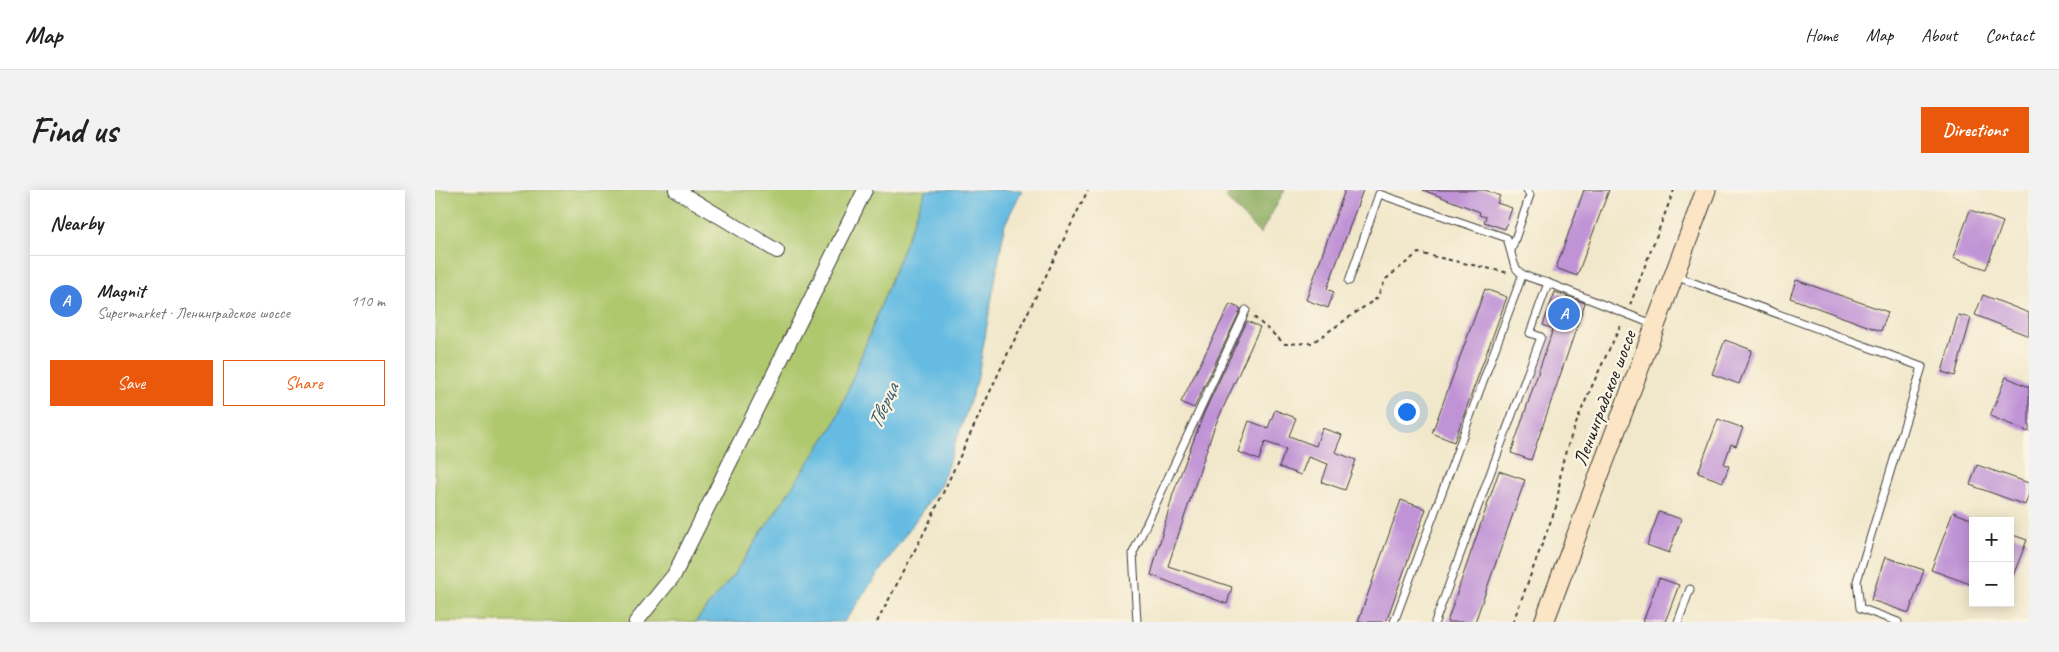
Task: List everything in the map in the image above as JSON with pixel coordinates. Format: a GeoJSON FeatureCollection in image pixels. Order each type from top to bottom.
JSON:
{"type":"FeatureCollection","features":[{"type":"Feature","properties":{"kind":"main road","name":"Ленинградское шоссе"},"geometry":{"type":"LineString","coordinates":[[1544,622],[1706,190]]}},
{"type":"Feature","properties":{"kind":"street"},"geometry":{"type":"LineString","coordinates":[[677,190],[777,250]]}},
{"type":"Feature","properties":{"kind":"street"},"geometry":{"type":"LineString","coordinates":[[636,622],[674,575],[865,190]]}},
{"type":"Feature","properties":{"kind":"lane"},"geometry":{"type":"LineString","coordinates":[[1511,251],[1530,195],[1527,190]]}},
{"type":"Feature","properties":{"kind":"lane"},"geometry":{"type":"LineString","coordinates":[[1349,281],[1379,194],[1507,238],[1514,266],[1522,276],[1548,283],[1655,325]]}},
{"type":"Feature","properties":{"kind":"lane"},"geometry":{"type":"LineString","coordinates":[[1674,275],[1922,367],[1857,581],[1860,608],[1898,622]]}},
{"type":"Feature","properties":{"kind":"lane"},"geometry":{"type":"LineString","coordinates":[[1394,622],[1522,276]]}},
{"type":"Feature","properties":{"kind":"lane"},"geometry":{"type":"LineString","coordinates":[[1435,622],[1541,337],[1530,334],[1548,283]]}},
{"type":"Feature","properties":{"kind":"lane"},"geometry":{"type":"LineString","coordinates":[[1137,622],[1133,553],[1246,310]]}},
{"type":"Feature","properties":{"kind":"lane"},"geometry":{"type":"LineString","coordinates":[[1678,622],[1690,589]]}},
{"type":"Feature","properties":{"kind":"path"},"geometry":{"type":"LineString","coordinates":[[877,622],[929,523],[1008,353],[1088,190]]}},
{"type":"Feature","properties":{"kind":"path"},"geometry":{"type":"LineString","coordinates":[[1513,622],[1556,507],[1560,471],[1565,454],[1598,370],[1627,314],[1674,190]]}},
{"type":"Feature","properties":{"kind":"path"},"geometry":{"type":"LineString","coordinates":[[1246,310],[1285,344],[1311,343],[1377,298],[1386,279],[1418,253],[1522,276]]}},
{"type":"Feature","properties":{"kind":"green space"},"geometry":{"type":"Polygon","coordinates":[[[435,190],[926,190],[835,423],[732,577],[695,622],[435,622],[435,190]]]}},
{"type":"Feature","properties":{"kind":"green space"},"geometry":{"type":"Polygon","coordinates":[[[1230,190],[1285,190],[1260,234],[1226,198],[1230,190]]]}},
{"type":"Feature","properties":{"kind":"water","name":"Тверца"},"geometry":{"type":"Polygon","coordinates":[[[926,190],[1022,190],[1005,224],[977,381],[941,484],[844,622],[695,622],[732,577],[835,423],[926,190]]]}},
{"type":"Feature","properties":{"kind":"building"},"geometry":{"type":"Polygon","coordinates":[[[1345,190],[1363,190],[1327,289],[1334,292],[1328,308],[1306,300],[1345,190]]]}},
{"type":"Feature","properties":{"kind":"building"},"geometry":{"type":"Polygon","coordinates":[[[1423,190],[1485,190],[1500,196],[1497,203],[1512,208],[1505,229],[1484,222],[1486,217],[1479,215],[1480,212],[1423,190]]]}},
{"type":"Feature","properties":{"kind":"building"},"geometry":{"type":"Polygon","coordinates":[[[1584,190],[1609,190],[1577,276],[1556,268],[1584,190]]]}},
{"type":"Feature","properties":{"kind":"building"},"geometry":{"type":"Polygon","coordinates":[[[1970,210],[2003,222],[1986,269],[1953,258],[1970,210]]]}},
{"type":"Feature","properties":{"kind":"building"},"geometry":{"type":"Polygon","coordinates":[[[1796,280],[1888,312],[1881,331],[1790,298],[1796,280]]]}},
{"type":"Feature","properties":{"kind":"building"},"geometry":{"type":"Polygon","coordinates":[[[1485,289],[1507,297],[1454,442],[1432,433],[1485,289]]]}},
{"type":"Feature","properties":{"kind":"building"},"geometry":{"type":"Polygon","coordinates":[[[1555,292],[1585,303],[1531,460],[1511,453],[1553,329],[1543,325],[1555,292]]]}},
{"type":"Feature","properties":{"kind":"building"},"geometry":{"type":"Polygon","coordinates":[[[1983,295],[2029,313],[2029,336],[1975,315],[1983,295]]]}},
{"type":"Feature","properties":{"kind":"building"},"geometry":{"type":"Polygon","coordinates":[[[1230,304],[1241,309],[1194,408],[1181,402],[1230,304]]]}},
{"type":"Feature","properties":{"kind":"building"},"geometry":{"type":"Polygon","coordinates":[[[1958,315],[1971,318],[1955,376],[1942,372],[1958,315]]]}},
{"type":"Feature","properties":{"kind":"building"},"geometry":{"type":"Polygon","coordinates":[[[1247,321],[1260,327],[1214,428],[1168,566],[1232,587],[1227,604],[1151,575],[1173,494],[1204,413],[1247,321]]]}},
{"type":"Feature","properties":{"kind":"building"},"geometry":{"type":"Polygon","coordinates":[[[1725,340],[1752,350],[1739,384],[1712,374],[1725,340]]]}},
{"type":"Feature","properties":{"kind":"building"},"geometry":{"type":"Polygon","coordinates":[[[2006,377],[2029,387],[2029,432],[1990,416],[2006,377]]]}},
{"type":"Feature","properties":{"kind":"building"},"geometry":{"type":"Polygon","coordinates":[[[1275,410],[1296,418],[1289,436],[1316,446],[1322,428],[1342,435],[1335,452],[1356,460],[1345,490],[1322,482],[1328,464],[1308,457],[1301,475],[1279,467],[1286,449],[1265,442],[1259,460],[1238,452],[1249,421],[1268,428],[1275,410]]]}},
{"type":"Feature","properties":{"kind":"building"},"geometry":{"type":"Polygon","coordinates":[[[1718,419],[1743,428],[1736,446],[1731,444],[1724,464],[1729,466],[1723,482],[1698,473],[1718,419]]]}},
{"type":"Feature","properties":{"kind":"building"},"geometry":{"type":"Polygon","coordinates":[[[1977,465],[2029,483],[2029,494],[2025,505],[1970,485],[1977,465]]]}},
{"type":"Feature","properties":{"kind":"building"},"geometry":{"type":"Polygon","coordinates":[[[1499,471],[1525,480],[1475,622],[1447,622],[1499,471]]]}},
{"type":"Feature","properties":{"kind":"building"},"geometry":{"type":"Polygon","coordinates":[[[1401,500],[1426,509],[1386,622],[1358,622],[1401,500]]]}},
{"type":"Feature","properties":{"kind":"building"},"geometry":{"type":"Polygon","coordinates":[[[1659,512],[1681,519],[1669,553],[1647,545],[1659,512]]]}},
{"type":"Feature","properties":{"kind":"building"},"geometry":{"type":"Polygon","coordinates":[[[1953,512],[1969,518],[1969,584],[1931,570],[1953,512]]]}},
{"type":"Feature","properties":{"kind":"building"},"geometry":{"type":"Polygon","coordinates":[[[2014,535],[2027,540],[2014,573],[2014,535]]]}},
{"type":"Feature","properties":{"kind":"building"},"geometry":{"type":"Polygon","coordinates":[[[1885,557],[1924,570],[1909,613],[1871,600],[1885,557]]]}},
{"type":"Feature","properties":{"kind":"building"},"geometry":{"type":"Polygon","coordinates":[[[1659,578],[1679,585],[1665,622],[1643,622],[1659,578]]]}},
{"type":"Feature","properties":{"kind":"place","name":"Magnit"},"geometry":{"type":"Point","coordinates":[1564,314]}}]}
